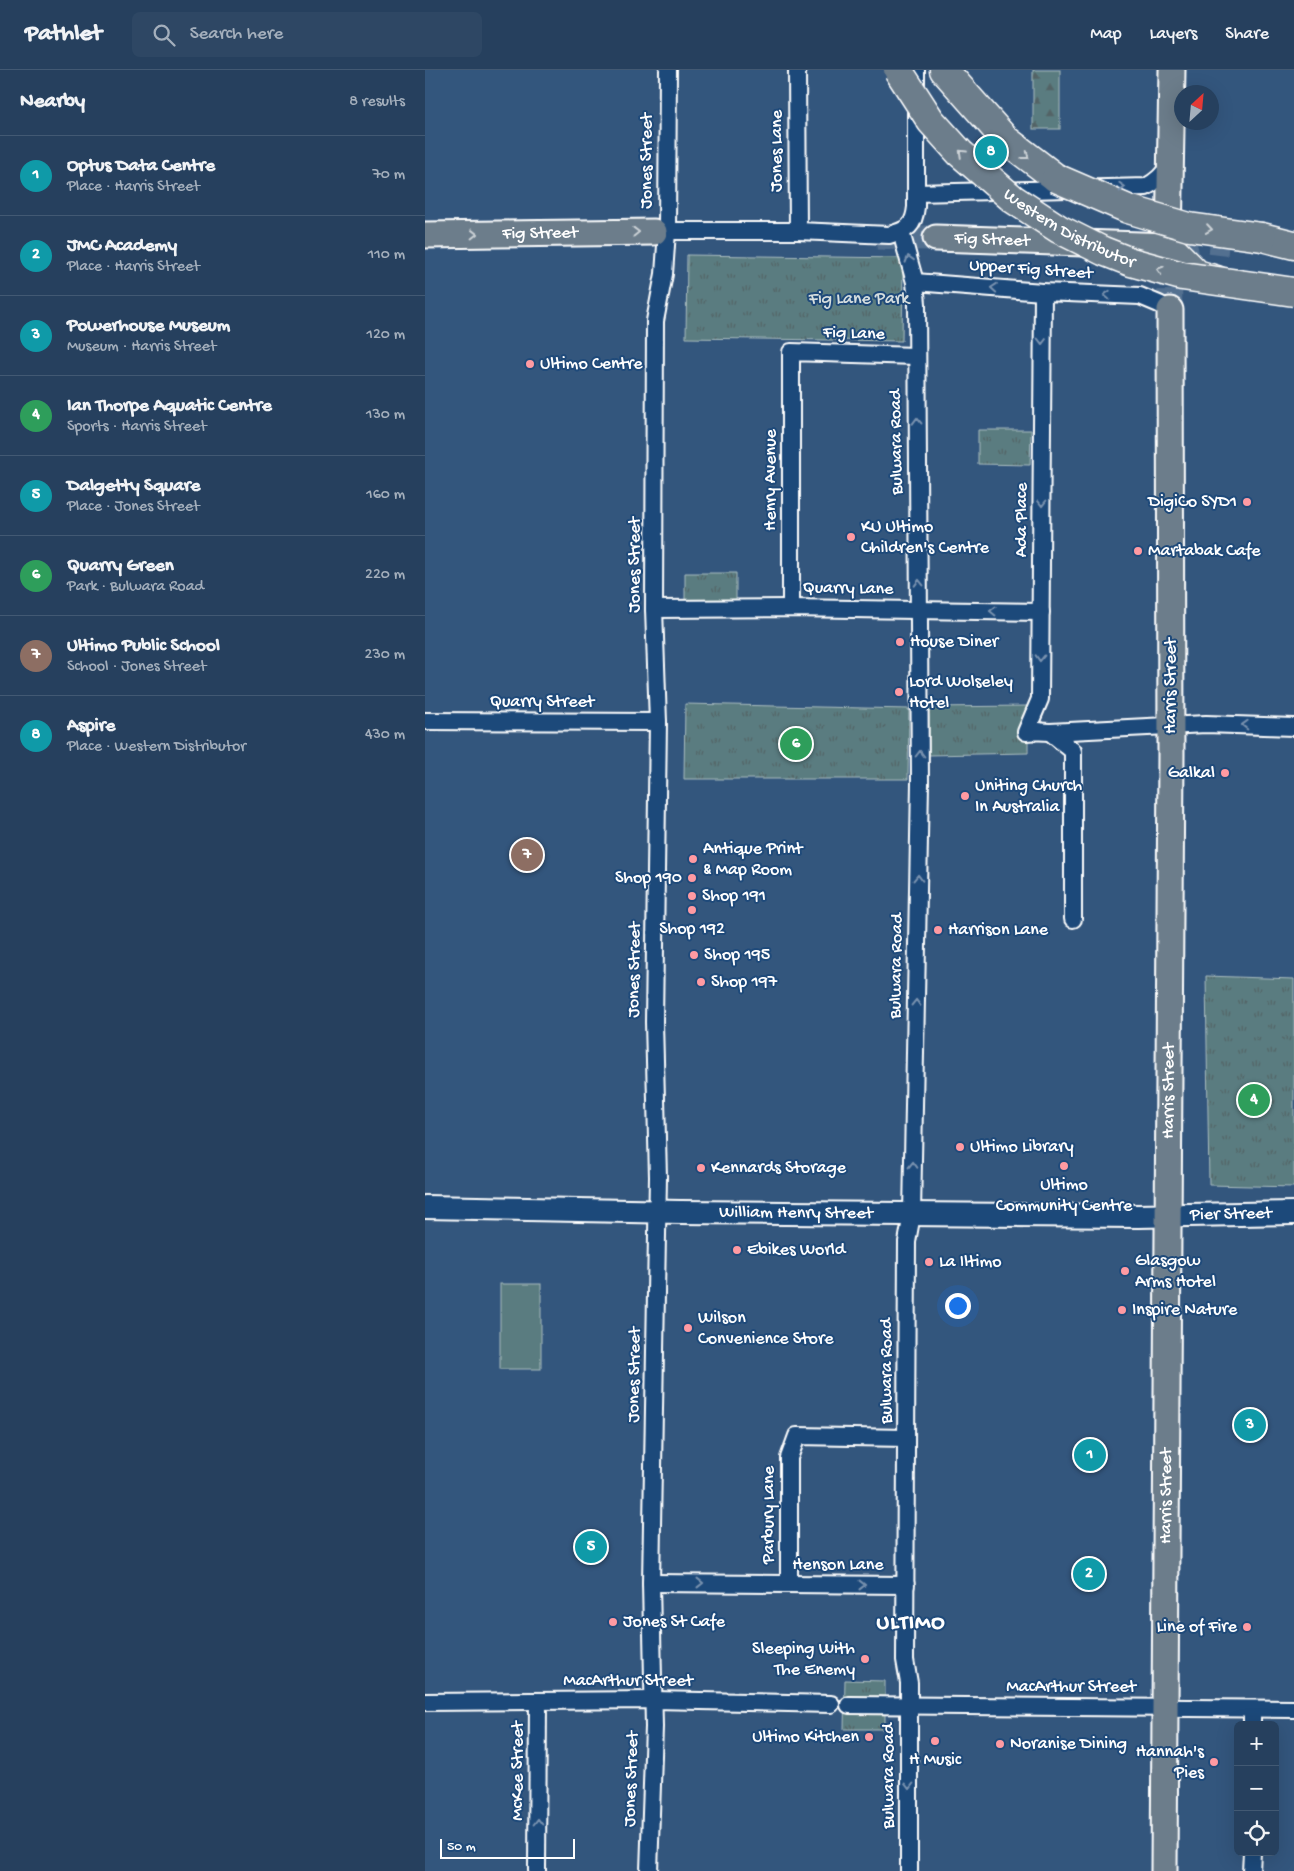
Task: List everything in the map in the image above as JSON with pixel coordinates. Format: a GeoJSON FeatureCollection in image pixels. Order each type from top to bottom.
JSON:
{"type":"FeatureCollection","features":[{"type":"Feature","properties":{"kind":"highway","name":"Western Distributor"},"geometry":{"type":"LineString","coordinates":[[898,70],[931,121],[960,152],[1013,198],[1059,229],[1117,256],[1182,276],[1294,292]]}},
{"type":"Feature","properties":{"kind":"highway","name":"Western Distributor"},"geometry":{"type":"LineString","coordinates":[[944,70],[1005,138],[1056,178],[1128,209],[1189,227],[1262,237],[1294,231]]}},
{"type":"Feature","properties":{"kind":"highway"},"geometry":{"type":"LineString","coordinates":[[1262,237],[1294,245]]}},
{"type":"Feature","properties":{"kind":"highway"},"geometry":{"type":"LineString","coordinates":[[1169,246],[1197,274],[1266,294],[1294,298]]}},
{"type":"Feature","properties":{"kind":"main road"},"geometry":{"type":"LineString","coordinates":[[1169,246],[1172,70]]}},
{"type":"Feature","properties":{"kind":"main road","name":"Fig Street"},"geometry":{"type":"LineString","coordinates":[[425,234],[661,231]]}},
{"type":"Feature","properties":{"kind":"main road","name":"Fig Street"},"geometry":{"type":"LineString","coordinates":[[936,238],[1169,246]]}},
{"type":"Feature","properties":{"kind":"main road","name":"Harris Street"},"geometry":{"type":"LineString","coordinates":[[1163,1871],[1171,725],[1170,310]]}},
{"type":"Feature","properties":{"kind":"main road","name":"William Henry Street"},"geometry":{"type":"LineString","coordinates":[[425,1208],[1167,1215]]}},
{"type":"Feature","properties":{"kind":"main road","name":"Pier Street"},"geometry":{"type":"LineString","coordinates":[[1167,1215],[1294,1213]]}},
{"type":"Feature","properties":{"kind":"street","name":"Jones Street"},"geometry":{"type":"LineString","coordinates":[[649,1871],[654,1700],[651,1583],[657,1211],[654,1022],[658,722],[654,609],[655,321],[664,274],[661,231],[668,70]]}},
{"type":"Feature","properties":{"kind":"street","name":"Jones Lane"},"geometry":{"type":"LineString","coordinates":[[797,70],[798,231]]}},
{"type":"Feature","properties":{"kind":"street"},"geometry":{"type":"LineString","coordinates":[[661,231],[798,231],[889,234],[901,232],[910,226],[915,218],[916,70]]}},
{"type":"Feature","properties":{"kind":"street"},"geometry":{"type":"LineString","coordinates":[[916,192],[1146,187],[1164,174],[1170,164]]}},
{"type":"Feature","properties":{"kind":"street","name":"Bulwara Road"},"geometry":{"type":"LineString","coordinates":[[901,232],[915,282],[919,610],[919,838],[912,1214],[907,1242],[905,1660],[909,1683],[909,1871]]}},
{"type":"Feature","properties":{"kind":"street","name":"Upper Fig Street"},"geometry":{"type":"LineString","coordinates":[[915,282],[1043,292],[1140,296],[1170,310]]}},
{"type":"Feature","properties":{"kind":"street","name":"Ada Place"},"geometry":{"type":"LineString","coordinates":[[1039,731],[1026,732],[1040,699],[1043,292]]}},
{"type":"Feature","properties":{"kind":"street","name":"Fig Lane"},"geometry":{"type":"LineString","coordinates":[[791,352],[916,356]]}},
{"type":"Feature","properties":{"kind":"street","name":"Henry Avenue"},"geometry":{"type":"LineString","coordinates":[[791,352],[791,608]]}},
{"type":"Feature","properties":{"kind":"street","name":"Quarry Lane"},"geometry":{"type":"LineString","coordinates":[[654,609],[791,608],[1041,612]]}},
{"type":"Feature","properties":{"kind":"street","name":"Quarry Street"},"geometry":{"type":"LineString","coordinates":[[425,721],[658,722]]}},
{"type":"Feature","properties":{"kind":"street"},"geometry":{"type":"LineString","coordinates":[[1039,731],[1206,724],[1294,727]]}},
{"type":"Feature","properties":{"kind":"street"},"geometry":{"type":"LineString","coordinates":[[1039,731],[1073,750],[1073,919]]}},
{"type":"Feature","properties":{"kind":"street","name":"Parbury Lane"},"geometry":{"type":"LineString","coordinates":[[789,1584],[789,1458],[797,1436],[906,1438]]}},
{"type":"Feature","properties":{"kind":"street","name":"Henson Lane"},"geometry":{"type":"LineString","coordinates":[[651,1583],[906,1585]]}},
{"type":"Feature","properties":{"kind":"street","name":"MacArthur Street"},"geometry":{"type":"LineString","coordinates":[[425,1702],[654,1700],[831,1704]]}},
{"type":"Feature","properties":{"kind":"street","name":"McKee Street"},"geometry":{"type":"LineString","coordinates":[[537,1871],[538,1701]]}},
{"type":"Feature","properties":{"kind":"street","name":"MacArthur Street"},"geometry":{"type":"LineString","coordinates":[[849,1705],[1164,1708],[1252,1717],[1294,1709]]}},
{"type":"Feature","properties":{"kind":"street"},"geometry":{"type":"LineString","coordinates":[[1251,1856],[1251,1871]]}},
{"type":"Feature","properties":{"kind":"green space"},"geometry":{"type":"Polygon","coordinates":[[[1033,70],[1060,70],[1060,129],[1033,129],[1033,70]]]}},
{"type":"Feature","properties":{"kind":"green space","name":"Fig Lane Park"},"geometry":{"type":"Polygon","coordinates":[[[687,255],[903,258],[902,341],[686,338],[687,255]]]}},
{"type":"Feature","properties":{"kind":"green space"},"geometry":{"type":"Polygon","coordinates":[[[978,430],[1031,430],[1030,465],[978,464],[978,430]]]}},
{"type":"Feature","properties":{"kind":"green space"},"geometry":{"type":"Polygon","coordinates":[[[685,573],[736,573],[736,603],[685,602],[685,573]]]}},
{"type":"Feature","properties":{"kind":"green space"},"geometry":{"type":"Polygon","coordinates":[[[685,704],[909,709],[908,779],[684,779],[685,704]]]}},
{"type":"Feature","properties":{"kind":"green space"},"geometry":{"type":"Polygon","coordinates":[[[1028,706],[1028,753],[929,755],[929,707],[1028,706]]]}},
{"type":"Feature","properties":{"kind":"green space"},"geometry":{"type":"Polygon","coordinates":[[[1206,976],[1294,979],[1294,1187],[1209,1185],[1206,976]]]}},
{"type":"Feature","properties":{"kind":"green space"},"geometry":{"type":"Polygon","coordinates":[[[500,1284],[541,1284],[541,1369],[500,1369],[500,1284]]]}},
{"type":"Feature","properties":{"kind":"green space"},"geometry":{"type":"Polygon","coordinates":[[[845,1680],[885,1681],[885,1729],[844,1729],[845,1680]]]}},
{"type":"Feature","properties":{"kind":"tunnel"},"geometry":{"type":"LineString","coordinates":[[877,237],[936,238]]}},
{"type":"Feature","properties":{"kind":"tunnel"},"geometry":{"type":"LineString","coordinates":[[1169,246],[1202,239],[1229,242]]}},
{"type":"Feature","properties":{"kind":"tunnel"},"geometry":{"type":"LineString","coordinates":[[1169,253],[1170,310]]}},
{"type":"Feature","properties":{"kind":"place","name":"Aspire"},"geometry":{"type":"Point","coordinates":[991,152]}},
{"type":"Feature","properties":{"kind":"place","name":"Ultimo Centre"},"geometry":{"type":"Point","coordinates":[530,364]}},
{"type":"Feature","properties":{"kind":"place","name":"DigiCo SYD1"},"geometry":{"type":"Point","coordinates":[1247,502]}},
{"type":"Feature","properties":{"kind":"place","name":"KU Ultimo Children's Centre"},"geometry":{"type":"Point","coordinates":[851,537]}},
{"type":"Feature","properties":{"kind":"place","name":"Martabak Cafe"},"geometry":{"type":"Point","coordinates":[1138,551]}},
{"type":"Feature","properties":{"kind":"place","name":"House Diner"},"geometry":{"type":"Point","coordinates":[900,642]}},
{"type":"Feature","properties":{"kind":"place","name":"Lord Wolseley Hotel"},"geometry":{"type":"Point","coordinates":[899,692]}},
{"type":"Feature","properties":{"kind":"place","name":"Quarry Green"},"geometry":{"type":"Point","coordinates":[796,744]}},
{"type":"Feature","properties":{"kind":"place","name":"Galkal"},"geometry":{"type":"Point","coordinates":[1225,773]}},
{"type":"Feature","properties":{"kind":"place","name":"Uniting Church In Australia"},"geometry":{"type":"Point","coordinates":[965,796]}},
{"type":"Feature","properties":{"kind":"place","name":"Ultimo Public School"},"geometry":{"type":"Point","coordinates":[527,855]}},
{"type":"Feature","properties":{"kind":"place","name":"Antique Print & Map Room"},"geometry":{"type":"Point","coordinates":[693,859]}},
{"type":"Feature","properties":{"kind":"place","name":"Shop 190"},"geometry":{"type":"Point","coordinates":[692,878]}},
{"type":"Feature","properties":{"kind":"place","name":"Shop 191"},"geometry":{"type":"Point","coordinates":[692,896]}},
{"type":"Feature","properties":{"kind":"place","name":"Shop 192"},"geometry":{"type":"Point","coordinates":[692,910]}},
{"type":"Feature","properties":{"kind":"place","name":"Harrison Lane"},"geometry":{"type":"Point","coordinates":[938,930]}},
{"type":"Feature","properties":{"kind":"place","name":"Shop 195"},"geometry":{"type":"Point","coordinates":[694,955]}},
{"type":"Feature","properties":{"kind":"place","name":"Shop 197"},"geometry":{"type":"Point","coordinates":[701,982]}},
{"type":"Feature","properties":{"kind":"place","name":"Ian Thorpe Aquatic Centre"},"geometry":{"type":"Point","coordinates":[1254,1100]}},
{"type":"Feature","properties":{"kind":"place","name":"Ultimo Library"},"geometry":{"type":"Point","coordinates":[960,1147]}},
{"type":"Feature","properties":{"kind":"place","name":"Ultimo Community Centre"},"geometry":{"type":"Point","coordinates":[1064,1166]}},
{"type":"Feature","properties":{"kind":"place","name":"Kennards Storage"},"geometry":{"type":"Point","coordinates":[701,1168]}},
{"type":"Feature","properties":{"kind":"place","name":"Ebikes World"},"geometry":{"type":"Point","coordinates":[737,1250]}},
{"type":"Feature","properties":{"kind":"place","name":"La Iltimo"},"geometry":{"type":"Point","coordinates":[929,1262]}},
{"type":"Feature","properties":{"kind":"place","name":"Glasgow Arms Hotel"},"geometry":{"type":"Point","coordinates":[1125,1271]}},
{"type":"Feature","properties":{"kind":"place","name":"Inspire Nature"},"geometry":{"type":"Point","coordinates":[1122,1310]}},
{"type":"Feature","properties":{"kind":"place","name":"Wilson Convenience Store"},"geometry":{"type":"Point","coordinates":[688,1328]}},
{"type":"Feature","properties":{"kind":"place","name":"Powerhouse Museum"},"geometry":{"type":"Point","coordinates":[1250,1425]}},
{"type":"Feature","properties":{"kind":"place","name":"Optus Data Centre"},"geometry":{"type":"Point","coordinates":[1090,1455]}},
{"type":"Feature","properties":{"kind":"place","name":"Dalgetty Square"},"geometry":{"type":"Point","coordinates":[591,1547]}},
{"type":"Feature","properties":{"kind":"place","name":"JMC Academy"},"geometry":{"type":"Point","coordinates":[1089,1574]}},
{"type":"Feature","properties":{"kind":"place","name":"Jones St Cafe"},"geometry":{"type":"Point","coordinates":[613,1622]}},
{"type":"Feature","properties":{"kind":"place","name":"Line of Fire"},"geometry":{"type":"Point","coordinates":[1247,1627]}},
{"type":"Feature","properties":{"kind":"place","name":"Sleeping With The Enemy"},"geometry":{"type":"Point","coordinates":[865,1659]}},
{"type":"Feature","properties":{"kind":"place","name":"Ultimo Kitchen"},"geometry":{"type":"Point","coordinates":[869,1737]}},
{"type":"Feature","properties":{"kind":"place","name":"H Music"},"geometry":{"type":"Point","coordinates":[935,1741]}},
{"type":"Feature","properties":{"kind":"place","name":"Noranise Dining"},"geometry":{"type":"Point","coordinates":[1000,1744]}},
{"type":"Feature","properties":{"kind":"place","name":"Hannah's Pies"},"geometry":{"type":"Point","coordinates":[1214,1762]}},
{"type":"Feature","properties":{"kind":"district","name":"ULTIMO"},"geometry":{"type":"Point","coordinates":[911,1624]}}]}
